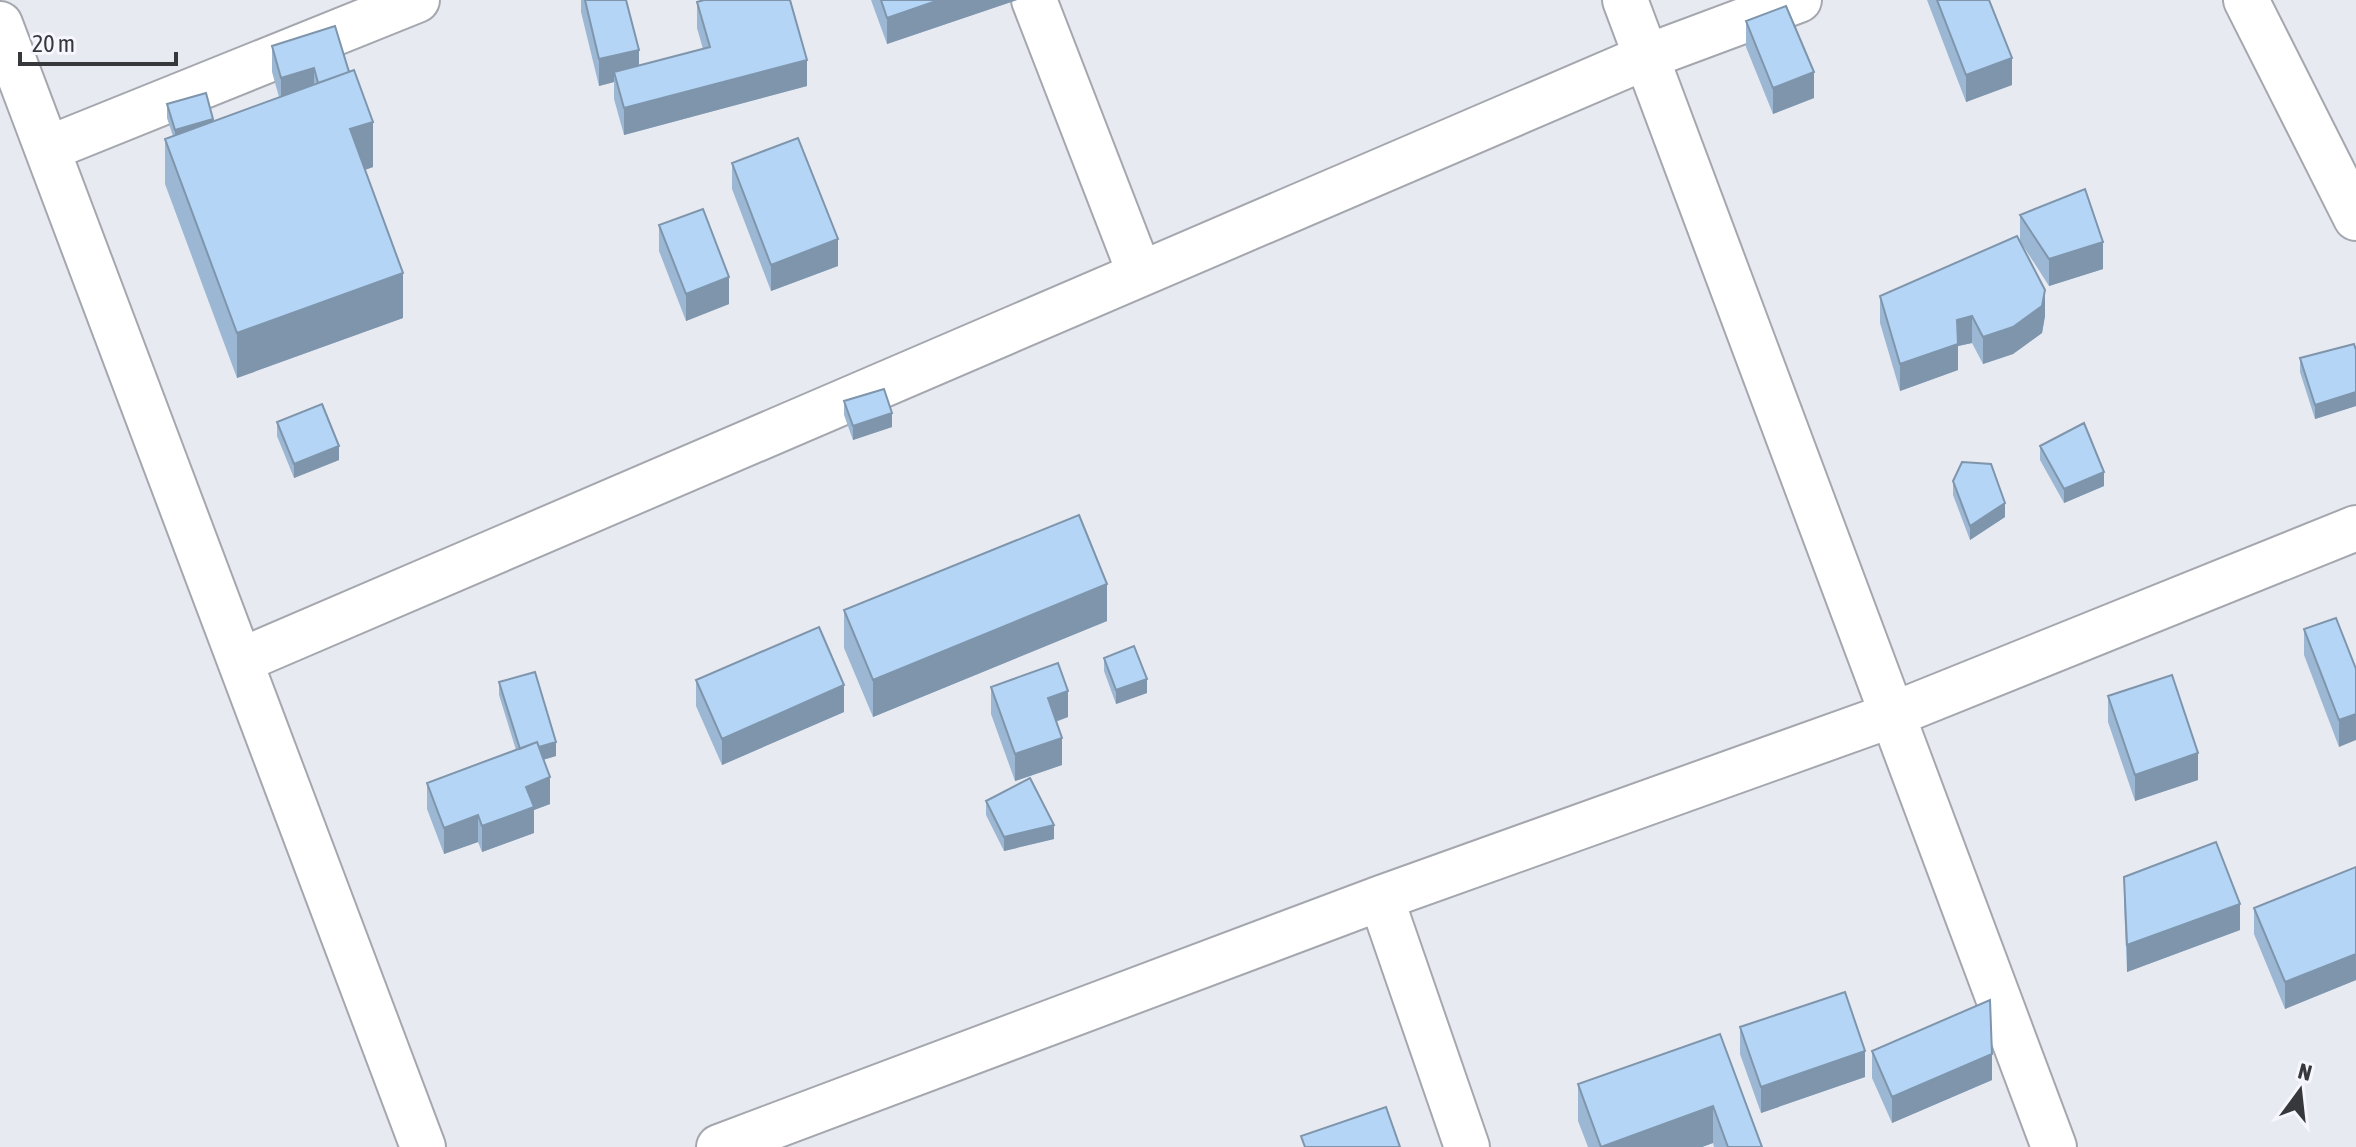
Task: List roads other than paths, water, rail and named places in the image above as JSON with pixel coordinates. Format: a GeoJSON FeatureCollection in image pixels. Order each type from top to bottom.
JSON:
{"type":"FeatureCollection","features":[{"type":"Feature","properties":{"kind":"street"},"geometry":{"type":"LineString","coordinates":[[47,149],[417,0]]}},
{"type":"Feature","properties":{"kind":"street"},"geometry":{"type":"LineString","coordinates":[[1034,0],[1140,274]]}},
{"type":"Feature","properties":{"kind":"street"},"geometry":{"type":"LineString","coordinates":[[1625,0],[2054,1147]]}},
{"type":"Feature","properties":{"kind":"street"},"geometry":{"type":"LineString","coordinates":[[240,661],[1646,57],[1799,0]]}},
{"type":"Feature","properties":{"kind":"street"},"geometry":{"type":"LineString","coordinates":[[2246,0],[2356,218]]}},
{"type":"Feature","properties":{"kind":"street"},"geometry":{"type":"LineString","coordinates":[[0,24],[423,1147]]}},
{"type":"Feature","properties":{"kind":"street"},"geometry":{"type":"LineString","coordinates":[[719,1147],[1381,898],[1892,715],[2356,528]]}},
{"type":"Feature","properties":{"kind":"street"},"geometry":{"type":"LineString","coordinates":[[1381,898],[1467,1147]]}}]}
